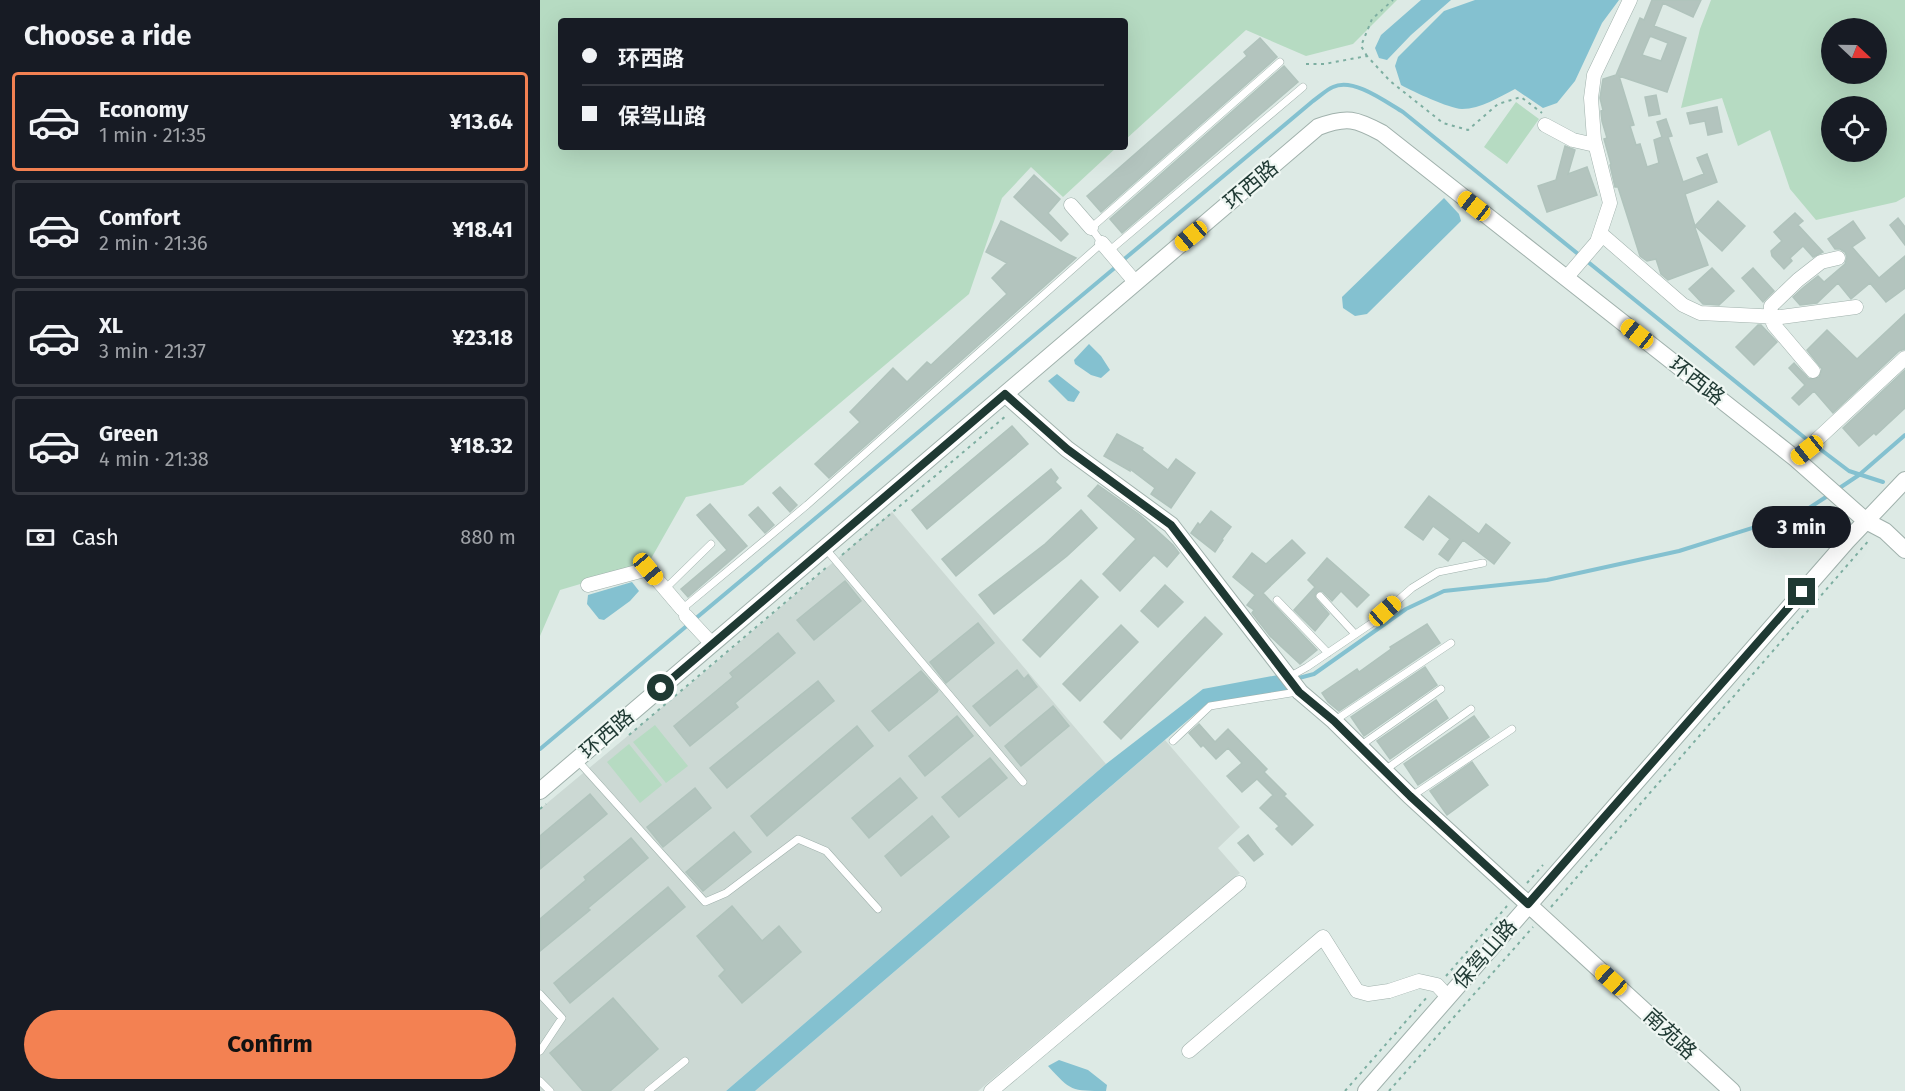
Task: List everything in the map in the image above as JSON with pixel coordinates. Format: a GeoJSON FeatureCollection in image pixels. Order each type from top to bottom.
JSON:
{"type":"FeatureCollection","features":[{"type":"Feature","properties":{"kind":"street"},"geometry":{"type":"LineString","coordinates":[[1566,278],[1599,238],[1610,203],[1595,145],[1590,98],[1594,75],[1630,0]]}},
{"type":"Feature","properties":{"kind":"street","name":"环西路"},"geometry":{"type":"LineString","coordinates":[[540,791],[1318,128],[1337,120],[1362,122],[1382,133],[1566,278],[1802,454],[1833,492],[1905,550]]}},
{"type":"Feature","properties":{"kind":"street"},"geometry":{"type":"LineString","coordinates":[[1545,125],[1573,140],[1595,145]]}},
{"type":"Feature","properties":{"kind":"street"},"geometry":{"type":"LineString","coordinates":[[1071,205],[1091,228]]}},
{"type":"Feature","properties":{"kind":"street"},"geometry":{"type":"LineString","coordinates":[[1599,238],[1683,305],[1700,314],[1770,316],[1856,307]]}},
{"type":"Feature","properties":{"kind":"street"},"geometry":{"type":"LineString","coordinates":[[1108,251],[1136,283]]}},
{"type":"Feature","properties":{"kind":"street"},"geometry":{"type":"LineString","coordinates":[[1813,371],[1774,326],[1770,316],[1771,306],[1821,262],[1838,258]]}},
{"type":"Feature","properties":{"kind":"street"},"geometry":{"type":"LineString","coordinates":[[1802,454],[1905,358]]}},
{"type":"Feature","properties":{"kind":"street","name":"南苑路"},"geometry":{"type":"LineString","coordinates":[[1005,394],[1067,449],[1171,525],[1299,692],[1334,721],[1410,796],[1732,1091]]}},
{"type":"Feature","properties":{"kind":"street","name":"保驾山路"},"geometry":{"type":"LineString","coordinates":[[1366,1091],[1847,541],[1873,525],[1905,480]]}},
{"type":"Feature","properties":{"kind":"street"},"geometry":{"type":"LineString","coordinates":[[588,585],[648,569],[712,645]]}},
{"type":"Feature","properties":{"kind":"street"},"geometry":{"type":"LineString","coordinates":[[991,1091],[1239,883]]}},
{"type":"Feature","properties":{"kind":"street"},"geometry":{"type":"LineString","coordinates":[[1189,1051],[1323,937],[1357,991],[1368,994],[1389,991],[1419,981],[1437,985],[1448,997]]}},
{"type":"Feature","properties":{"kind":"lane"},"geometry":{"type":"LineString","coordinates":[[1108,251],[1091,228],[1280,62]]}},
{"type":"Feature","properties":{"kind":"lane"},"geometry":{"type":"LineString","coordinates":[[684,613],[807,505],[1303,87]]}},
{"type":"Feature","properties":{"kind":"lane"},"geometry":{"type":"LineString","coordinates":[[665,589],[711,544]]}},
{"type":"Feature","properties":{"kind":"lane"},"geometry":{"type":"LineString","coordinates":[[825,548],[1023,782]]}},
{"type":"Feature","properties":{"kind":"lane"},"geometry":{"type":"LineString","coordinates":[[1288,677],[1372,623],[1412,588],[1438,572],[1483,563]]}},
{"type":"Feature","properties":{"kind":"lane"},"geometry":{"type":"LineString","coordinates":[[1320,596],[1355,634]]}},
{"type":"Feature","properties":{"kind":"lane"},"geometry":{"type":"LineString","coordinates":[[1277,600],[1328,653]]}},
{"type":"Feature","properties":{"kind":"lane"},"geometry":{"type":"LineString","coordinates":[[1334,721],[1451,643]]}},
{"type":"Feature","properties":{"kind":"lane"},"geometry":{"type":"LineString","coordinates":[[1359,746],[1442,689]]}},
{"type":"Feature","properties":{"kind":"lane"},"geometry":{"type":"LineString","coordinates":[[1173,741],[1210,706],[1299,692]]}},
{"type":"Feature","properties":{"kind":"lane"},"geometry":{"type":"LineString","coordinates":[[1384,771],[1471,709]]}},
{"type":"Feature","properties":{"kind":"lane"},"geometry":{"type":"LineString","coordinates":[[1410,796],[1512,729]]}},
{"type":"Feature","properties":{"kind":"lane"},"geometry":{"type":"LineString","coordinates":[[577,760],[705,902],[726,892],[798,839],[826,850],[878,909]]}},
{"type":"Feature","properties":{"kind":"lane"},"geometry":{"type":"LineString","coordinates":[[540,994],[562,1018],[540,1052]]}},
{"type":"Feature","properties":{"kind":"lane"},"geometry":{"type":"LineString","coordinates":[[648,1091],[685,1061]]}},
{"type":"Feature","properties":{"kind":"lane"},"geometry":{"type":"LineString","coordinates":[[540,1082],[550,1091]]}},
{"type":"Feature","properties":{"kind":"path"},"geometry":{"type":"LineString","coordinates":[[1394,0],[1372,18],[1361,46],[1390,81],[1443,123],[1468,130],[1498,104],[1521,97],[1547,117],[1545,125]]}},
{"type":"Feature","properties":{"kind":"path"},"geometry":{"type":"LineString","coordinates":[[1306,64],[1324,64],[1367,56]]}},
{"type":"Feature","properties":{"kind":"path"},"geometry":{"type":"LineString","coordinates":[[1389,1091],[1542,916],[1873,525]]}},
{"type":"Feature","properties":{"kind":"shaded area"},"geometry":{"type":"Polygon","coordinates":[[[892,512],[1106,764],[726,1091],[540,1091],[540,809],[892,512]]]}},
{"type":"Feature","properties":{"kind":"shaded area"},"geometry":{"type":"Polygon","coordinates":[[[1165,740],[1240,827],[1218,848],[1240,873],[978,1091],[755,1091],[1165,740]]]}},
{"type":"Feature","properties":{"kind":"green space"},"geometry":{"type":"Polygon","coordinates":[[[540,0],[1397,0],[1353,44],[1306,56],[1246,30],[1128,137],[1128,18],[558,18],[558,150],[1114,150],[1063,197],[1031,167],[1002,198],[969,294],[743,485],[686,497],[648,564],[560,590],[540,636],[540,0]]]}},
{"type":"Feature","properties":{"kind":"green space"},"geometry":{"type":"Polygon","coordinates":[[[1711,0],[1905,0],[1905,197],[1896,202],[1816,220],[1790,189],[1770,130],[1738,146],[1722,98],[1681,108],[1700,29],[1711,0]]]}},
{"type":"Feature","properties":{"kind":"green space"},"geometry":{"type":"Polygon","coordinates":[[[1516,102],[1539,119],[1507,164],[1484,147],[1516,102]]]}},
{"type":"Feature","properties":{"kind":"green space"},"geometry":{"type":"Polygon","coordinates":[[[655,725],[688,766],[666,783],[633,742],[655,725]]]}},
{"type":"Feature","properties":{"kind":"green space"},"geometry":{"type":"Polygon","coordinates":[[[629,744],[662,785],[640,803],[607,762],[629,744]]]}},
{"type":"Feature","properties":{"kind":"water"},"geometry":{"type":"Polygon","coordinates":[[[1421,0],[1451,0],[1411,35],[1387,60],[1379,58],[1375,48],[1381,35],[1421,0]]]}},
{"type":"Feature","properties":{"kind":"water"},"geometry":{"type":"Polygon","coordinates":[[[1475,0],[1619,0],[1602,23],[1575,81],[1557,103],[1543,108],[1515,89],[1483,105],[1462,109],[1440,103],[1401,85],[1395,66],[1398,57],[1444,11],[1475,0]]]}},
{"type":"Feature","properties":{"kind":"water"},"geometry":{"type":"Polygon","coordinates":[[[1444,198],[1459,214],[1461,221],[1367,314],[1355,316],[1343,308],[1342,297],[1444,198]]]}},
{"type":"Feature","properties":{"kind":"water"},"geometry":{"type":"Polygon","coordinates":[[[1089,344],[1110,370],[1101,378],[1091,375],[1075,364],[1074,360],[1089,344]]]}},
{"type":"Feature","properties":{"kind":"water"},"geometry":{"type":"Polygon","coordinates":[[[1057,374],[1080,392],[1074,402],[1068,401],[1048,381],[1057,374]]]}},
{"type":"Feature","properties":{"kind":"water"},"geometry":{"type":"Polygon","coordinates":[[[632,582],[639,591],[630,601],[604,620],[599,619],[587,604],[588,595],[632,582]]]}},
{"type":"Feature","properties":{"kind":"water"},"geometry":{"type":"Polygon","coordinates":[[[1278,675],[1292,694],[1208,703],[755,1091],[726,1091],[1106,764],[1203,689],[1278,675]]]}},
{"type":"Feature","properties":{"kind":"water"},"geometry":{"type":"Polygon","coordinates":[[[1059,1060],[1088,1070],[1107,1085],[1106,1091],[1078,1090],[1067,1085],[1048,1066],[1059,1060]]]}},
{"type":"Feature","properties":{"kind":"building"},"geometry":{"type":"Polygon","coordinates":[[[1652,0],[1701,0],[1693,17],[1663,3],[1654,26],[1686,38],[1667,92],[1619,76],[1634,125],[1630,126],[1636,145],[1640,144],[1647,167],[1659,163],[1654,140],[1662,137],[1657,122],[1666,119],[1672,136],[1668,137],[1683,182],[1704,174],[1697,158],[1707,154],[1717,182],[1685,194],[1708,265],[1668,280],[1661,274],[1656,259],[1647,261],[1640,256],[1618,187],[1615,187],[1604,139],[1607,138],[1601,111],[1603,110],[1600,98],[1603,79],[1616,75],[1640,18],[1644,20],[1652,0]],[[1650,36],[1642,55],[1661,61],[1668,43],[1650,36]]]}},
{"type":"Feature","properties":{"kind":"building"},"geometry":{"type":"Polygon","coordinates":[[[1260,38],[1277,57],[1101,212],[1087,196],[1247,56],[1244,52],[1260,38]]]}},
{"type":"Feature","properties":{"kind":"building"},"geometry":{"type":"Polygon","coordinates":[[[1284,66],[1298,82],[1122,233],[1110,219],[1284,66]]]}},
{"type":"Feature","properties":{"kind":"building"},"geometry":{"type":"Polygon","coordinates":[[[1656,95],[1660,114],[1649,116],[1645,97],[1656,95]]]}},
{"type":"Feature","properties":{"kind":"building"},"geometry":{"type":"Polygon","coordinates":[[[1717,107],[1722,132],[1708,135],[1705,121],[1690,124],[1687,113],[1717,107]]]}},
{"type":"Feature","properties":{"kind":"building"},"geometry":{"type":"Polygon","coordinates":[[[1565,146],[1575,150],[1568,174],[1587,167],[1597,195],[1547,212],[1538,186],[1556,180],[1565,146]]]}},
{"type":"Feature","properties":{"kind":"building"},"geometry":{"type":"Polygon","coordinates":[[[1034,175],[1060,199],[1048,213],[1068,234],[1061,241],[1014,197],[1034,175]]]}},
{"type":"Feature","properties":{"kind":"building"},"geometry":{"type":"Polygon","coordinates":[[[1718,201],[1745,226],[1722,251],[1695,226],[1718,201]]]}},
{"type":"Feature","properties":{"kind":"building"},"geometry":{"type":"Polygon","coordinates":[[[1795,213],[1803,221],[1798,225],[1823,252],[1813,257],[1803,246],[1790,258],[1792,261],[1784,269],[1772,256],[1771,251],[1782,241],[1774,232],[1795,213]]]}},
{"type":"Feature","properties":{"kind":"building"},"geometry":{"type":"Polygon","coordinates":[[[1898,218],[1905,227],[1905,245],[1890,225],[1898,218]]]}},
{"type":"Feature","properties":{"kind":"building"},"geometry":{"type":"Polygon","coordinates":[[[1001,221],[1076,258],[829,478],[815,464],[860,422],[850,412],[893,368],[907,382],[927,362],[931,365],[1007,294],[992,278],[1007,263],[986,252],[1001,221]]]}},
{"type":"Feature","properties":{"kind":"building"},"geometry":{"type":"Polygon","coordinates":[[[1853,221],[1865,238],[1852,247],[1879,278],[1905,256],[1905,288],[1886,302],[1870,283],[1851,299],[1838,283],[1817,303],[1800,305],[1793,297],[1818,276],[1824,282],[1845,264],[1847,257],[1845,252],[1835,249],[1828,239],[1853,221]]]}},
{"type":"Feature","properties":{"kind":"building"},"geometry":{"type":"Polygon","coordinates":[[[1712,268],[1734,291],[1719,305],[1703,304],[1689,289],[1712,268]]]}},
{"type":"Feature","properties":{"kind":"building"},"geometry":{"type":"Polygon","coordinates":[[[1753,268],[1774,291],[1763,302],[1742,278],[1753,268]]]}},
{"type":"Feature","properties":{"kind":"building"},"geometry":{"type":"Polygon","coordinates":[[[1905,314],[1905,349],[1899,351],[1833,413],[1814,391],[1799,405],[1792,398],[1805,385],[1789,368],[1794,363],[1809,379],[1819,377],[1822,369],[1807,350],[1827,330],[1857,359],[1905,314]]]}},
{"type":"Feature","properties":{"kind":"building"},"geometry":{"type":"Polygon","coordinates":[[[1758,325],[1761,325],[1777,342],[1754,365],[1736,347],[1758,325]]]}},
{"type":"Feature","properties":{"kind":"building"},"geometry":{"type":"Polygon","coordinates":[[[1905,370],[1905,408],[1876,435],[1874,433],[1859,446],[1843,428],[1905,370]]]}},
{"type":"Feature","properties":{"kind":"building"},"geometry":{"type":"Polygon","coordinates":[[[1012,426],[1028,444],[927,529],[912,510],[1012,426]]]}},
{"type":"Feature","properties":{"kind":"building"},"geometry":{"type":"Polygon","coordinates":[[[1117,434],[1143,448],[1142,450],[1168,470],[1176,459],[1195,473],[1171,508],[1151,494],[1155,488],[1130,469],[1130,471],[1104,456],[1117,434]]]}},
{"type":"Feature","properties":{"kind":"building"},"geometry":{"type":"Polygon","coordinates":[[[1051,469],[1058,478],[1055,482],[1061,488],[956,576],[942,559],[1051,469]]]}},
{"type":"Feature","properties":{"kind":"building"},"geometry":{"type":"Polygon","coordinates":[[[1098,485],[1140,515],[1179,553],[1167,567],[1154,555],[1120,591],[1103,574],[1136,539],[1088,496],[1098,485]]]}},
{"type":"Feature","properties":{"kind":"building"},"geometry":{"type":"Polygon","coordinates":[[[780,487],[797,505],[790,512],[773,493],[780,487]]]}},
{"type":"Feature","properties":{"kind":"building"},"geometry":{"type":"Polygon","coordinates":[[[1429,496],[1479,534],[1486,524],[1510,543],[1494,564],[1463,540],[1448,561],[1439,554],[1450,539],[1433,526],[1423,540],[1405,527],[1429,496]]]}},
{"type":"Feature","properties":{"kind":"building"},"geometry":{"type":"Polygon","coordinates":[[[710,504],[747,546],[688,597],[681,589],[727,550],[697,515],[710,504]]]}},
{"type":"Feature","properties":{"kind":"building"},"geometry":{"type":"Polygon","coordinates":[[[758,507],[774,525],[765,533],[749,515],[758,507]]]}},
{"type":"Feature","properties":{"kind":"building"},"geometry":{"type":"Polygon","coordinates":[[[1081,510],[1097,528],[1067,556],[994,614],[979,595],[1045,544],[1081,510]]]}},
{"type":"Feature","properties":{"kind":"building"},"geometry":{"type":"Polygon","coordinates":[[[1211,511],[1231,527],[1215,552],[1191,533],[1211,511]]]}},
{"type":"Feature","properties":{"kind":"building"},"geometry":{"type":"Polygon","coordinates":[[[1292,540],[1305,553],[1263,593],[1317,650],[1300,664],[1270,636],[1252,613],[1254,610],[1247,605],[1255,595],[1233,577],[1252,553],[1266,564],[1292,540]]]}},
{"type":"Feature","properties":{"kind":"building"},"geometry":{"type":"Polygon","coordinates":[[[1327,558],[1369,595],[1357,607],[1341,591],[1332,601],[1322,591],[1317,592],[1316,599],[1329,614],[1315,631],[1294,610],[1315,587],[1308,580],[1327,558]]]}},
{"type":"Feature","properties":{"kind":"building"},"geometry":{"type":"Polygon","coordinates":[[[1081,580],[1098,597],[1040,657],[1023,640],[1081,580]]]}},
{"type":"Feature","properties":{"kind":"building"},"geometry":{"type":"Polygon","coordinates":[[[845,581],[861,601],[814,640],[797,620],[845,581]]]}},
{"type":"Feature","properties":{"kind":"building"},"geometry":{"type":"Polygon","coordinates":[[[1165,585],[1183,602],[1158,627],[1141,611],[1165,585]]]}},
{"type":"Feature","properties":{"kind":"building"},"geometry":{"type":"Polygon","coordinates":[[[1205,617],[1222,634],[1121,739],[1104,722],[1205,617]]]}},
{"type":"Feature","properties":{"kind":"building"},"geometry":{"type":"Polygon","coordinates":[[[978,623],[994,643],[946,683],[930,662],[978,623]]]}},
{"type":"Feature","properties":{"kind":"building"},"geometry":{"type":"Polygon","coordinates":[[[1427,624],[1440,643],[1339,711],[1328,702],[1322,693],[1357,669],[1359,672],[1391,649],[1390,647],[1427,624]]]}},
{"type":"Feature","properties":{"kind":"building"},"geometry":{"type":"Polygon","coordinates":[[[1121,625],[1138,642],[1080,701],[1063,684],[1121,625]]]}},
{"type":"Feature","properties":{"kind":"building"},"geometry":{"type":"Polygon","coordinates":[[[778,633],[795,653],[735,703],[738,707],[690,746],[674,726],[733,677],[730,673],[778,633]]]}},
{"type":"Feature","properties":{"kind":"building"},"geometry":{"type":"Polygon","coordinates":[[[1425,667],[1437,685],[1364,736],[1351,717],[1425,667]]]}},
{"type":"Feature","properties":{"kind":"building"},"geometry":{"type":"Polygon","coordinates":[[[1017,670],[1024,679],[1028,675],[1037,687],[990,726],[973,706],[1017,670]]]}},
{"type":"Feature","properties":{"kind":"building"},"geometry":{"type":"Polygon","coordinates":[[[921,671],[938,690],[937,692],[889,731],[872,711],[921,671]]]}},
{"type":"Feature","properties":{"kind":"building"},"geometry":{"type":"Polygon","coordinates":[[[818,681],[834,701],[727,788],[710,768],[818,681]]]}},
{"type":"Feature","properties":{"kind":"building"},"geometry":{"type":"Polygon","coordinates":[[[1436,700],[1448,718],[1390,759],[1377,741],[1436,700]]]}},
{"type":"Feature","properties":{"kind":"building"},"geometry":{"type":"Polygon","coordinates":[[[1053,706],[1069,726],[1021,766],[1005,746],[1053,706]]]}},
{"type":"Feature","properties":{"kind":"building"},"geometry":{"type":"Polygon","coordinates":[[[957,716],[973,736],[925,776],[909,756],[957,716]]]}},
{"type":"Feature","properties":{"kind":"building"},"geometry":{"type":"Polygon","coordinates":[[[1474,716],[1489,737],[1418,785],[1404,764],[1474,716]]]}},
{"type":"Feature","properties":{"kind":"building"},"geometry":{"type":"Polygon","coordinates":[[[1199,724],[1215,742],[1228,729],[1267,769],[1264,772],[1313,825],[1292,845],[1276,829],[1279,826],[1260,808],[1273,795],[1257,779],[1242,792],[1227,776],[1242,763],[1228,748],[1216,759],[1203,745],[1201,747],[1189,733],[1199,724]]]}},
{"type":"Feature","properties":{"kind":"building"},"geometry":{"type":"Polygon","coordinates":[[[857,726],[873,746],[767,836],[751,816],[857,726]]]}},
{"type":"Feature","properties":{"kind":"building"},"geometry":{"type":"Polygon","coordinates":[[[990,758],[1007,778],[959,817],[942,797],[990,758]]]}},
{"type":"Feature","properties":{"kind":"building"},"geometry":{"type":"Polygon","coordinates":[[[1472,762],[1488,785],[1447,815],[1430,791],[1472,762]]]}},
{"type":"Feature","properties":{"kind":"building"},"geometry":{"type":"Polygon","coordinates":[[[900,778],[917,798],[869,838],[852,818],[900,778]]]}},
{"type":"Feature","properties":{"kind":"building"},"geometry":{"type":"Polygon","coordinates":[[[695,788],[711,808],[663,847],[647,827],[695,788]]]}},
{"type":"Feature","properties":{"kind":"building"},"geometry":{"type":"Polygon","coordinates":[[[590,794],[607,814],[540,869],[540,836],[590,794]]]}},
{"type":"Feature","properties":{"kind":"building"},"geometry":{"type":"Polygon","coordinates":[[[932,816],[949,837],[901,876],[885,856],[932,816]]]}},
{"type":"Feature","properties":{"kind":"building"},"geometry":{"type":"Polygon","coordinates":[[[734,832],[751,852],[703,891],[686,872],[734,832]]]}},
{"type":"Feature","properties":{"kind":"building"},"geometry":{"type":"Polygon","coordinates":[[[1248,835],[1263,854],[1254,861],[1238,843],[1248,835]]]}},
{"type":"Feature","properties":{"kind":"building"},"geometry":{"type":"Polygon","coordinates":[[[631,838],[648,858],[540,951],[540,919],[586,880],[584,877],[631,838]]]}},
{"type":"Feature","properties":{"kind":"building"},"geometry":{"type":"Polygon","coordinates":[[[668,887],[685,907],[570,1003],[554,983],[668,887]]]}},
{"type":"Feature","properties":{"kind":"building"},"geometry":{"type":"Polygon","coordinates":[[[732,906],[762,941],[779,926],[801,952],[742,1003],[719,976],[725,970],[697,936],[732,906]]]}},
{"type":"Feature","properties":{"kind":"building"},"geometry":{"type":"Polygon","coordinates":[[[613,998],[658,1049],[610,1091],[583,1091],[550,1053],[613,998]]]}},
{"type":"Feature","properties":{"kind":"waterway"},"geometry":{"type":"LineString","coordinates":[[1122,261],[1313,101],[1333,87],[1350,85],[1379,97],[1403,112],[1810,442]]}},
{"type":"Feature","properties":{"kind":"waterway"},"geometry":{"type":"LineString","coordinates":[[695,619],[1117,266]]}},
{"type":"Feature","properties":{"kind":"waterway"},"geometry":{"type":"LineString","coordinates":[[1838,489],[1859,475],[1905,435]]}},
{"type":"Feature","properties":{"kind":"waterway"},"geometry":{"type":"LineString","coordinates":[[1816,446],[1849,471],[1883,482]]}},
{"type":"Feature","properties":{"kind":"waterway"},"geometry":{"type":"LineString","coordinates":[[1295,679],[1314,674],[1406,609],[1444,591],[1547,580],[1679,551],[1803,512],[1829,495]]}},
{"type":"Feature","properties":{"kind":"waterway"},"geometry":{"type":"LineString","coordinates":[[540,749],[689,624]]}},
{"type":"Feature","properties":{"kind":"route"},"geometry":{"type":"LineString","coordinates":[[661,688],[1005,394],[1067,449],[1171,525],[1299,692],[1334,721],[1410,796],[1528,904],[1802,592]]}}]}
